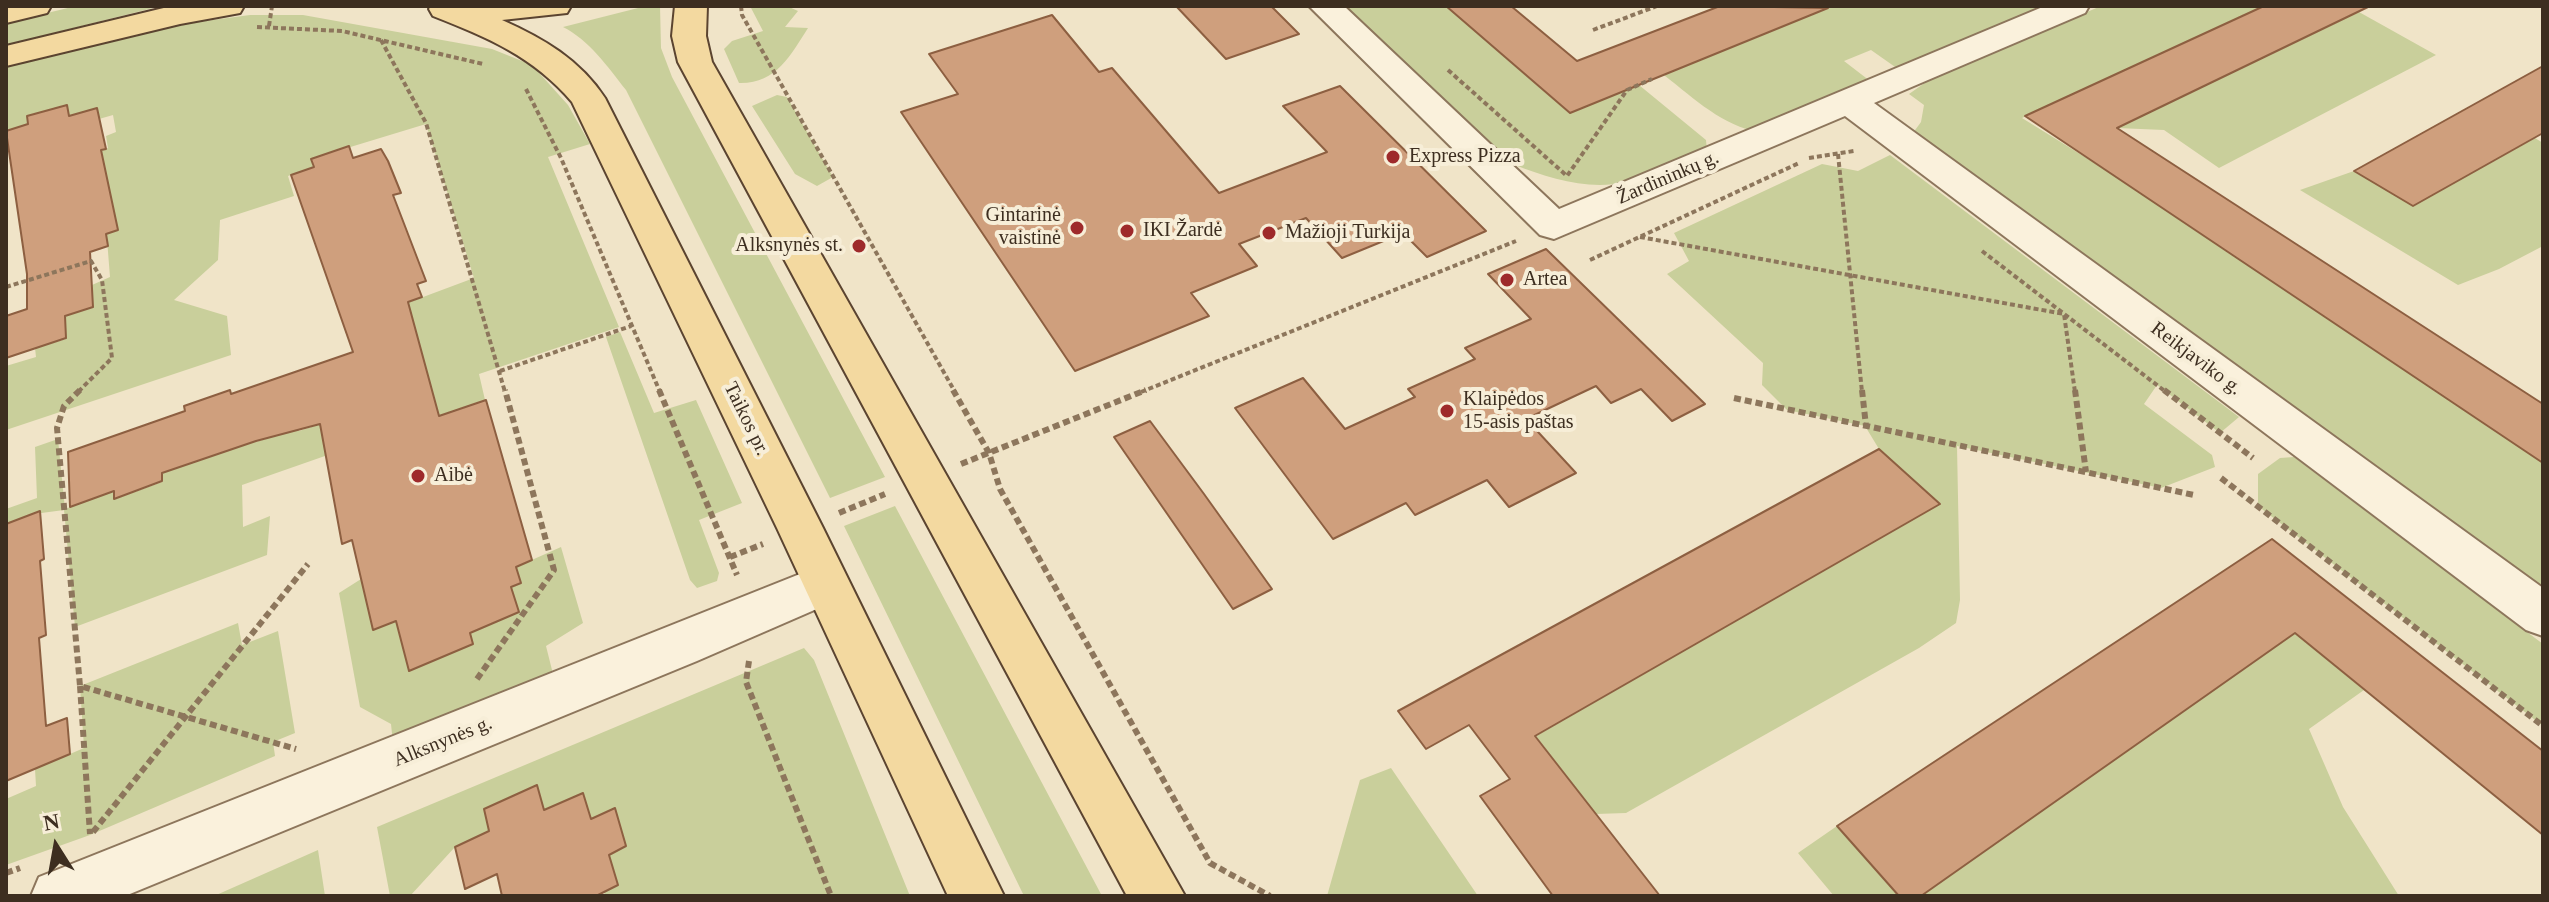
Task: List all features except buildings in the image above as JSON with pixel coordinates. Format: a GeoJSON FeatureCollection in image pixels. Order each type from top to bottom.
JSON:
{"type":"FeatureCollection","features":[{"type":"Feature","properties":{"kind":"main road"},"geometry":{"type":"LineString","coordinates":[[6,13],[35,6]]}},
{"type":"Feature","properties":{"kind":"main road"},"geometry":{"type":"LineString","coordinates":[[6,56],[126,26],[228,6]]}},
{"type":"Feature","properties":{"kind":"main road"},"geometry":{"type":"LineString","coordinates":[[437,8],[524,10],[555,6]]}},
{"type":"Feature","properties":{"kind":"main road"},"geometry":{"type":"LineString","coordinates":[[691,6],[689,36],[695,62],[1157,896]]}},
{"type":"Feature","properties":{"kind":"main road","name":"Taikos pr."},"geometry":{"type":"LineString","coordinates":[[437,8],[535,46],[567,71],[588,98],[800,528],[976,896]]}},
{"type":"Feature","properties":{"kind":"street"},"geometry":{"type":"LineString","coordinates":[[1325,6],[1554,226]]}},
{"type":"Feature","properties":{"kind":"street","name":"Žardininkų g."},"geometry":{"type":"LineString","coordinates":[[1554,226],[2073,6]]}},
{"type":"Feature","properties":{"kind":"street","name":"Reikjaviko g."},"geometry":{"type":"LineString","coordinates":[[1849,102],[2543,615]]}},
{"type":"Feature","properties":{"kind":"street","name":"Alksnynės g."},"geometry":{"type":"LineString","coordinates":[[70,891],[825,584]]}},
{"type":"Feature","properties":{"kind":"path"},"geometry":{"type":"LineString","coordinates":[[272,6],[269,26],[309,28],[381,40],[488,65]]}},
{"type":"Feature","properties":{"kind":"path"},"geometry":{"type":"LineString","coordinates":[[741,6],[742,15],[780,84],[989,453],[1000,489],[1210,863],[1270,896]]}},
{"type":"Feature","properties":{"kind":"path"},"geometry":{"type":"LineString","coordinates":[[1593,30],[1657,6]]}},
{"type":"Feature","properties":{"kind":"path"},"geometry":{"type":"LineString","coordinates":[[381,40],[426,123],[500,371],[554,570],[476,680]]}},
{"type":"Feature","properties":{"kind":"path"},"geometry":{"type":"LineString","coordinates":[[1448,70],[1567,176],[1627,90],[1652,79]]}},
{"type":"Feature","properties":{"kind":"path"},"geometry":{"type":"LineString","coordinates":[[525,88],[561,158],[754,614],[746,682],[831,896]]}},
{"type":"Feature","properties":{"kind":"path"},"geometry":{"type":"LineString","coordinates":[[1590,260],[1810,158],[1901,140]]}},
{"type":"Feature","properties":{"kind":"path"},"geometry":{"type":"LineString","coordinates":[[1851,152],[1863,161]]}},
{"type":"Feature","properties":{"kind":"path"},"geometry":{"type":"LineString","coordinates":[[1838,154],[1866,426]]}},
{"type":"Feature","properties":{"kind":"path"},"geometry":{"type":"LineString","coordinates":[[730,557],[1554,226]]}},
{"type":"Feature","properties":{"kind":"path"},"geometry":{"type":"LineString","coordinates":[[1640,237],[2064,314]]}},
{"type":"Feature","properties":{"kind":"path"},"geometry":{"type":"LineString","coordinates":[[1976,247],[2253,458]]}},
{"type":"Feature","properties":{"kind":"path"},"geometry":{"type":"LineString","coordinates":[[6,287],[91,261],[102,280],[112,358],[64,406],[57,428],[90,835]]}},
{"type":"Feature","properties":{"kind":"path"},"geometry":{"type":"LineString","coordinates":[[2064,314],[2086,472]]}},
{"type":"Feature","properties":{"kind":"path"},"geometry":{"type":"LineString","coordinates":[[500,371],[564,352],[631,326]]}},
{"type":"Feature","properties":{"kind":"path"},"geometry":{"type":"LineString","coordinates":[[1734,398],[2194,495]]}},
{"type":"Feature","properties":{"kind":"path"},"geometry":{"type":"LineString","coordinates":[[2221,478],[2543,726]]}},
{"type":"Feature","properties":{"kind":"path"},"geometry":{"type":"LineString","coordinates":[[70,891],[90,835],[308,564]]}},
{"type":"Feature","properties":{"kind":"path"},"geometry":{"type":"LineString","coordinates":[[80,686],[299,750]]}},
{"type":"Feature","properties":{"kind":"green space"},"geometry":{"type":"Polygon","coordinates":[[[76,6],[161,6],[6,45],[6,23],[76,6]]]}},
{"type":"Feature","properties":{"kind":"green space"},"geometry":{"type":"Polygon","coordinates":[[[646,6],[660,6],[661,48],[672,77],[885,477],[830,498],[626,90],[590,47],[563,27],[646,6]]]}},
{"type":"Feature","properties":{"kind":"green space"},"geometry":{"type":"Polygon","coordinates":[[[750,6],[787,6],[798,11],[785,27],[808,28],[781,66],[763,79],[739,83],[724,49],[732,41],[763,31],[750,6]]]}},
{"type":"Feature","properties":{"kind":"green space"},"geometry":{"type":"Polygon","coordinates":[[[1344,6],[1446,6],[1569,113],[1639,85],[1706,140],[1707,151],[1646,175],[1612,184],[1569,182],[1515,165],[1344,6]]]}},
{"type":"Feature","properties":{"kind":"green space"},"geometry":{"type":"Polygon","coordinates":[[[1833,6],[2042,6],[1898,69],[1871,50],[1844,61],[1870,81],[1753,131],[1715,114],[1660,72],[1833,6]]]}},
{"type":"Feature","properties":{"kind":"green space"},"geometry":{"type":"Polygon","coordinates":[[[2101,6],[2264,6],[2022,118],[2101,167],[2543,463],[2543,589],[1910,137],[1921,122],[1924,105],[1909,94],[1929,80],[2101,6]]]}},
{"type":"Feature","properties":{"kind":"green space"},"geometry":{"type":"Polygon","coordinates":[[[2359,12],[2436,55],[2219,168],[2164,130],[2117,128],[2359,12]]]}},
{"type":"Feature","properties":{"kind":"green space"},"geometry":{"type":"Polygon","coordinates":[[[250,15],[303,15],[492,49],[532,65],[568,105],[590,144],[548,157],[619,327],[479,374],[485,400],[242,485],[243,527],[270,516],[267,555],[75,627],[64,510],[34,514],[6,524],[6,509],[37,498],[35,447],[58,439],[65,509],[114,491],[115,499],[162,482],[162,473],[255,436],[256,442],[333,420],[383,312],[474,278],[426,124],[311,159],[313,167],[288,176],[294,196],[220,220],[218,260],[174,300],[227,316],[231,355],[6,430],[6,366],[36,357],[35,348],[66,339],[65,316],[93,307],[92,285],[110,277],[100,151],[108,148],[106,136],[116,132],[113,115],[99,119],[96,108],[69,116],[66,105],[28,116],[28,124],[6,131],[6,66],[167,26],[250,15]]]}},
{"type":"Feature","properties":{"kind":"green space"},"geometry":{"type":"Polygon","coordinates":[[[777,95],[787,97],[833,177],[817,186],[795,174],[752,106],[777,95]]]}},
{"type":"Feature","properties":{"kind":"green space"},"geometry":{"type":"Polygon","coordinates":[[[2535,138],[2543,143],[2543,246],[2499,269],[2458,285],[2300,190],[2354,171],[2413,206],[2535,138]]]}},
{"type":"Feature","properties":{"kind":"green space"},"geometry":{"type":"Polygon","coordinates":[[[1890,155],[2239,417],[2220,433],[2157,385],[2144,404],[2212,455],[2215,467],[2161,488],[1957,446],[1960,600],[1956,623],[1919,648],[1626,813],[1596,814],[1536,736],[1939,504],[1879,449],[1865,426],[1787,410],[1762,385],[1763,363],[1667,274],[1689,261],[1674,233],[1822,164],[1858,171],[1890,155]]]}},
{"type":"Feature","properties":{"kind":"green space"},"geometry":{"type":"Polygon","coordinates":[[[620,332],[654,413],[696,400],[742,503],[699,520],[719,573],[717,581],[697,588],[690,580],[606,337],[620,332]]]}},
{"type":"Feature","properties":{"kind":"green space"},"geometry":{"type":"Polygon","coordinates":[[[2294,457],[2543,644],[2543,726],[2258,506],[2258,474],[2280,458],[2294,457]]]}},
{"type":"Feature","properties":{"kind":"green space"},"geometry":{"type":"Polygon","coordinates":[[[895,506],[1102,896],[1024,896],[844,526],[895,506]]]}},
{"type":"Feature","properties":{"kind":"green space"},"geometry":{"type":"Polygon","coordinates":[[[561,547],[583,623],[546,646],[554,678],[393,743],[391,724],[360,707],[339,593],[380,567],[373,630],[396,621],[409,671],[470,633],[519,612],[511,587],[521,583],[516,567],[561,547]]]}},
{"type":"Feature","properties":{"kind":"green space"},"geometry":{"type":"Polygon","coordinates":[[[238,623],[242,645],[278,631],[295,733],[273,742],[275,756],[90,835],[6,865],[6,799],[36,786],[35,769],[84,748],[80,686],[238,623]]]}},
{"type":"Feature","properties":{"kind":"green space"},"geometry":{"type":"Polygon","coordinates":[[[2295,633],[2364,690],[2309,729],[2343,807],[2399,896],[1921,896],[2295,633]]]}},
{"type":"Feature","properties":{"kind":"green space"},"geometry":{"type":"Polygon","coordinates":[[[804,648],[814,660],[910,896],[605,896],[604,892],[618,885],[609,855],[626,846],[615,808],[591,819],[583,793],[544,810],[537,786],[489,831],[455,847],[410,896],[390,896],[377,827],[804,648]]]}},
{"type":"Feature","properties":{"kind":"green space"},"geometry":{"type":"Polygon","coordinates":[[[1391,768],[1478,896],[1327,896],[1360,780],[1391,768]]]}},
{"type":"Feature","properties":{"kind":"green space"},"geometry":{"type":"Polygon","coordinates":[[[1837,826],[1899,896],[1834,896],[1798,853],[1837,826]]]}},
{"type":"Feature","properties":{"kind":"green space"},"geometry":{"type":"Polygon","coordinates":[[[318,850],[325,896],[214,896],[318,850]]]}},
{"type":"Feature","properties":{"kind":"place","name":"Express Pizza"},"geometry":{"type":"Point","coordinates":[1393,157]}},
{"type":"Feature","properties":{"kind":"place","name":"Gintarinė vaistinė"},"geometry":{"type":"Point","coordinates":[1077,228]}},
{"type":"Feature","properties":{"kind":"place","name":"IKI Žardė"},"geometry":{"type":"Point","coordinates":[1127,231]}},
{"type":"Feature","properties":{"kind":"place","name":"Mažioji Turkija"},"geometry":{"type":"Point","coordinates":[1269,233]}},
{"type":"Feature","properties":{"kind":"place","name":"Alksnynės st."},"geometry":{"type":"Point","coordinates":[859,246]}},
{"type":"Feature","properties":{"kind":"place","name":"Artea"},"geometry":{"type":"Point","coordinates":[1507,280]}},
{"type":"Feature","properties":{"kind":"place","name":"Klaipėdos 15-asis paštas"},"geometry":{"type":"Point","coordinates":[1447,411]}},
{"type":"Feature","properties":{"kind":"place","name":"Aibė"},"geometry":{"type":"Point","coordinates":[418,476]}}]}
